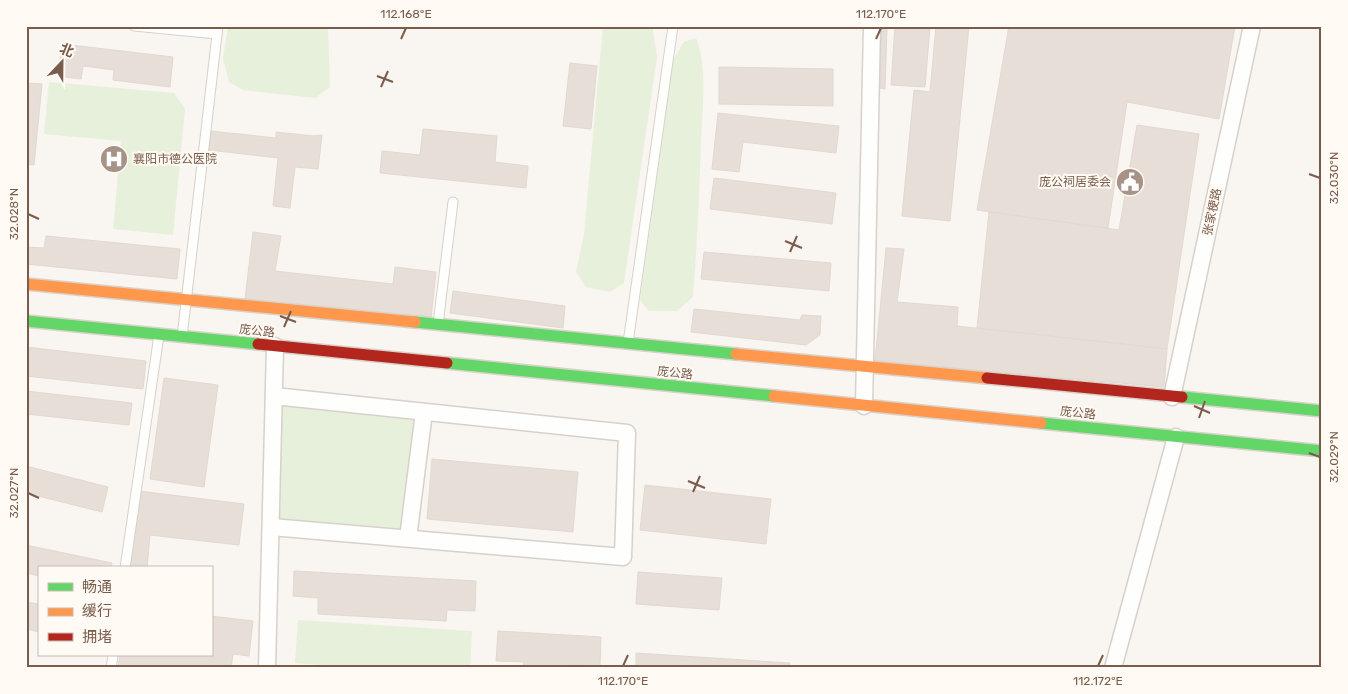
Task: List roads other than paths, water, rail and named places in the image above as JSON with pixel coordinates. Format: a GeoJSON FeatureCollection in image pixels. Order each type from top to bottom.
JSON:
{"type":"FeatureCollection","features":[{"type":"Feature","properties":{"kind":"main road","name":"庞公路"},"geometry":{"type":"LineString","coordinates":[[26,284],[1322,411]]}},
{"type":"Feature","properties":{"kind":"main road","name":"庞公路"},"geometry":{"type":"LineString","coordinates":[[26,321],[1322,451]]}},
{"type":"Feature","properties":{"kind":"street"},"geometry":{"type":"LineString","coordinates":[[864,406],[872,26]]}},
{"type":"Feature","properties":{"kind":"street","name":"张家梗路"},"geometry":{"type":"LineString","coordinates":[[1172,397],[1252,26]]}},
{"type":"Feature","properties":{"kind":"street"},"geometry":{"type":"LineString","coordinates":[[267,668],[275,346]]}},
{"type":"Feature","properties":{"kind":"street"},"geometry":{"type":"LineString","coordinates":[[271,527],[623,557],[627,433],[274,396]]}},
{"type":"Feature","properties":{"kind":"street"},"geometry":{"type":"LineString","coordinates":[[408,538],[424,412]]}},
{"type":"Feature","properties":{"kind":"street"},"geometry":{"type":"LineString","coordinates":[[1113,668],[1176,437]]}},
{"type":"Feature","properties":{"kind":"lane"},"geometry":{"type":"LineString","coordinates":[[134,26],[217,30],[182,337]]}},
{"type":"Feature","properties":{"kind":"lane"},"geometry":{"type":"LineString","coordinates":[[628,343],[673,26]]}},
{"type":"Feature","properties":{"kind":"lane"},"geometry":{"type":"LineString","coordinates":[[438,324],[453,202]]}},
{"type":"Feature","properties":{"kind":"lane"},"geometry":{"type":"LineString","coordinates":[[125,566],[159,335]]}},
{"type":"Feature","properties":{"kind":"place","name":"襄阳市德公医院"},"geometry":{"type":"Point","coordinates":[114,159]}},
{"type":"Feature","properties":{"kind":"place","name":"庞公祠居委会"},"geometry":{"type":"Point","coordinates":[1130,182]}}]}
